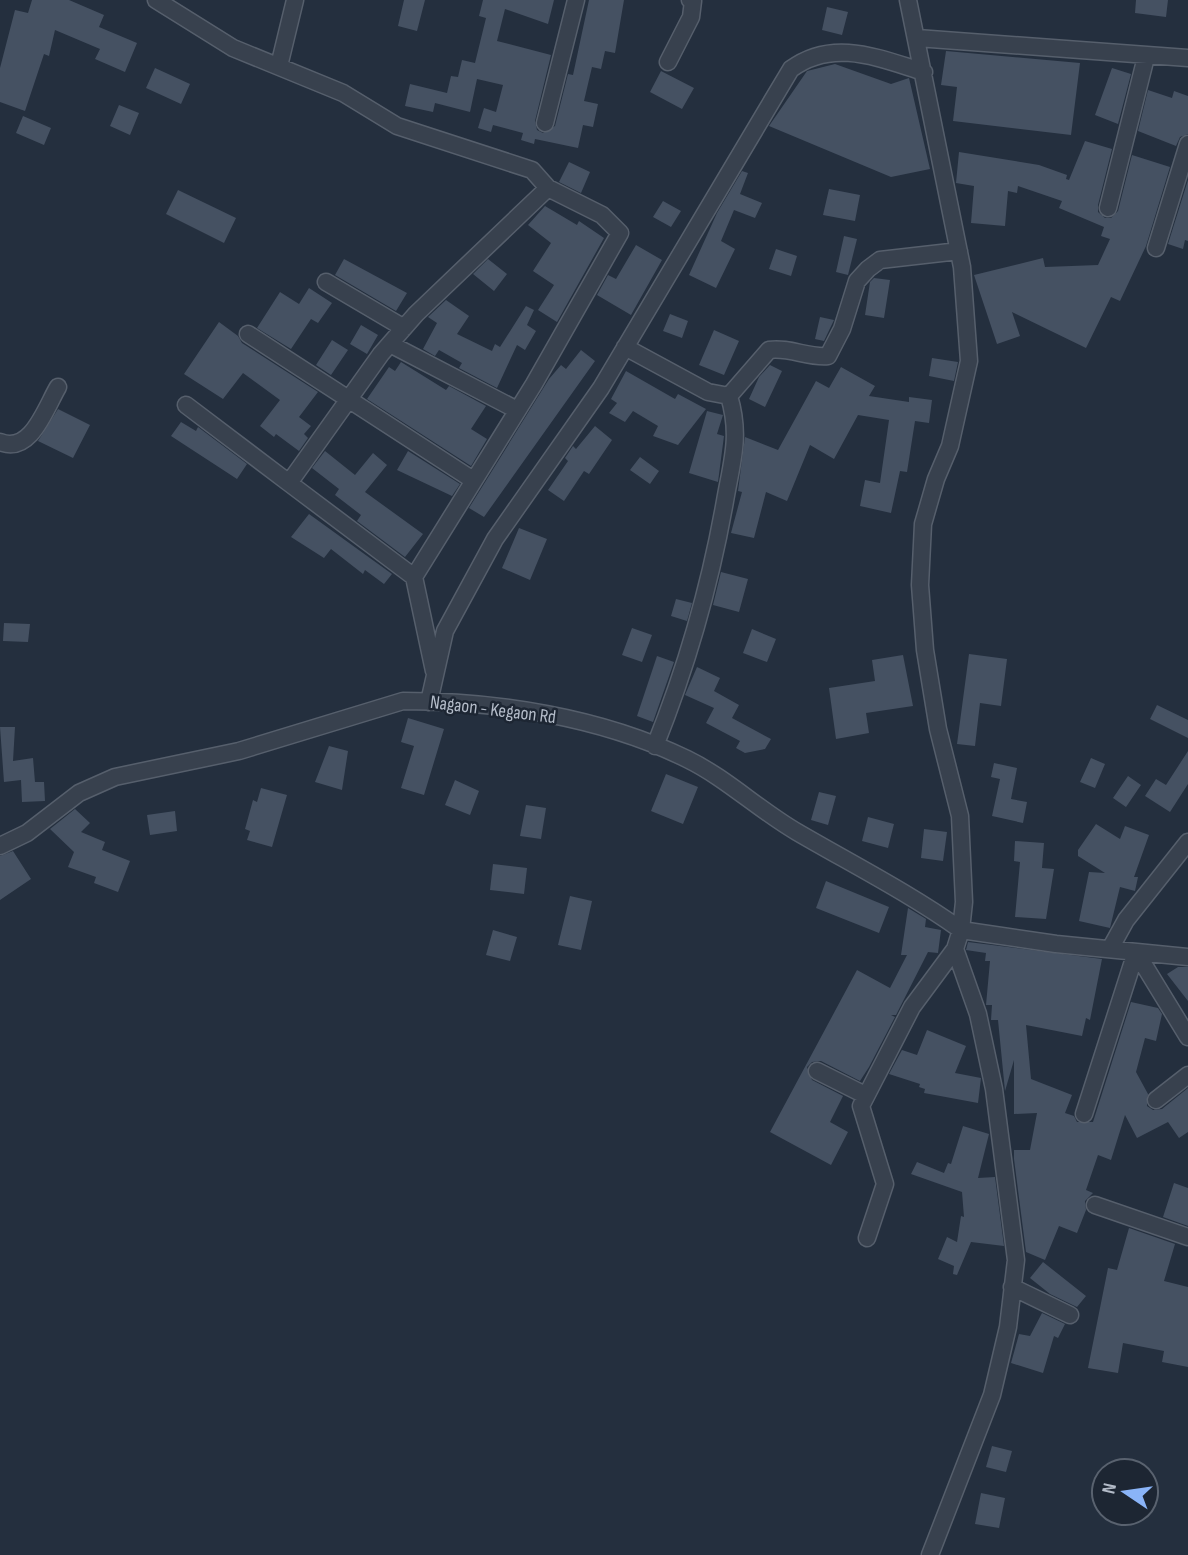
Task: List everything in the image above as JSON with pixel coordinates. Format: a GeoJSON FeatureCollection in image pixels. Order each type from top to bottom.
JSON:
{"type":"FeatureCollection","features":[{"type":"Feature","properties":{"kind":"street"},"geometry":{"type":"LineString","coordinates":[[156,0],[233,48],[343,93],[397,126],[532,170],[548,187],[602,215],[620,233],[517,410],[414,577]]}},
{"type":"Feature","properties":{"kind":"street"},"geometry":{"type":"LineString","coordinates":[[279,66],[295,0]]}},
{"type":"Feature","properties":{"kind":"street"},"geometry":{"type":"LineString","coordinates":[[545,123],[576,0]]}},
{"type":"Feature","properties":{"kind":"street"},"geometry":{"type":"LineString","coordinates":[[668,62],[691,17],[693,1],[690,0]]}},
{"type":"Feature","properties":{"kind":"street"},"geometry":{"type":"LineString","coordinates":[[867,1238],[885,1184],[861,1105],[912,1007],[955,948],[961,930],[964,902],[960,816],[938,729],[925,650],[920,585],[923,524],[936,479],[950,446],[969,361],[959,251],[908,0]]}},
{"type":"Feature","properties":{"kind":"street"},"geometry":{"type":"LineString","coordinates":[[917,38],[1188,58]]}},
{"type":"Feature","properties":{"kind":"street"},"geometry":{"type":"LineString","coordinates":[[429,702],[445,631],[495,539],[601,388],[791,69],[807,57],[846,52],[923,72]]}},
{"type":"Feature","properties":{"kind":"street"},"geometry":{"type":"LineString","coordinates":[[1108,208],[1146,57]]}},
{"type":"Feature","properties":{"kind":"street"},"geometry":{"type":"LineString","coordinates":[[1156,248],[1188,144]]}},
{"type":"Feature","properties":{"kind":"street"},"geometry":{"type":"LineString","coordinates":[[289,484],[390,344],[438,291],[469,266],[548,187]]}},
{"type":"Feature","properties":{"kind":"street"},"geometry":{"type":"LineString","coordinates":[[729,396],[769,351],[782,349],[815,358],[828,356],[842,329],[857,281],[880,260],[959,251]]}},
{"type":"Feature","properties":{"kind":"street"},"geometry":{"type":"LineString","coordinates":[[326,282],[404,328]]}},
{"type":"Feature","properties":{"kind":"street"},"geometry":{"type":"LineString","coordinates":[[247,334],[472,480]]}},
{"type":"Feature","properties":{"kind":"street"},"geometry":{"type":"LineString","coordinates":[[390,344],[517,410]]}},
{"type":"Feature","properties":{"kind":"street"},"geometry":{"type":"LineString","coordinates":[[625,347],[708,392],[729,396]]}},
{"type":"Feature","properties":{"kind":"street"},"geometry":{"type":"LineString","coordinates":[[0,442],[19,443],[30,437],[58,387]]}},
{"type":"Feature","properties":{"kind":"street"},"geometry":{"type":"LineString","coordinates":[[655,746],[682,678],[705,602],[718,543],[737,423],[729,396]]}},
{"type":"Feature","properties":{"kind":"street"},"geometry":{"type":"LineString","coordinates":[[186,405],[414,577],[435,674]]}},
{"type":"Feature","properties":{"kind":"street","name":"Nagaon - Kegaon Rd"},"geometry":{"type":"LineString","coordinates":[[0,846],[27,833],[79,793],[115,778],[239,751],[403,701],[429,702],[496,708],[588,723],[688,759],[793,830],[927,905],[961,930]]}},
{"type":"Feature","properties":{"kind":"street"},"geometry":{"type":"LineString","coordinates":[[1110,949],[1126,920],[1188,842]]}},
{"type":"Feature","properties":{"kind":"street"},"geometry":{"type":"LineString","coordinates":[[961,930],[1188,957]]}},
{"type":"Feature","properties":{"kind":"street"},"geometry":{"type":"LineString","coordinates":[[930,1555],[992,1395],[1008,1327],[1016,1260],[994,1089],[978,1014],[955,948]]}},
{"type":"Feature","properties":{"kind":"street"},"geometry":{"type":"LineString","coordinates":[[1136,952],[1188,1037]]}},
{"type":"Feature","properties":{"kind":"street"},"geometry":{"type":"LineString","coordinates":[[1084,1114],[1136,952]]}},
{"type":"Feature","properties":{"kind":"street"},"geometry":{"type":"LineString","coordinates":[[817,1071],[865,1095]]}},
{"type":"Feature","properties":{"kind":"street"},"geometry":{"type":"LineString","coordinates":[[1156,1100],[1188,1075]]}},
{"type":"Feature","properties":{"kind":"street"},"geometry":{"type":"LineString","coordinates":[[1095,1205],[1188,1237]]}},
{"type":"Feature","properties":{"kind":"street"},"geometry":{"type":"LineString","coordinates":[[1012,1287],[1070,1315]]}},
{"type":"Feature","properties":{"kind":"building"},"geometry":{"type":"Polygon","coordinates":[[[32,0],[69,0],[104,15],[99,27],[137,43],[125,72],[95,59],[100,49],[55,30],[49,56],[44,54],[25,111],[0,102],[0,68],[15,10],[28,13],[32,0]]]}},
{"type":"Feature","properties":{"kind":"building"},"geometry":{"type":"Polygon","coordinates":[[[404,0],[425,0],[417,31],[398,26],[404,0]]]}},
{"type":"Feature","properties":{"kind":"building"},"geometry":{"type":"Polygon","coordinates":[[[483,0],[554,0],[548,24],[505,9],[497,41],[551,55],[535,121],[537,130],[543,133],[555,126],[568,74],[573,75],[589,0],[624,0],[615,53],[605,51],[601,69],[592,67],[584,101],[598,104],[593,127],[583,125],[578,148],[535,139],[534,144],[521,140],[523,133],[493,125],[491,132],[478,128],[484,108],[496,112],[503,85],[477,79],[470,112],[435,103],[433,112],[405,106],[410,84],[447,93],[451,76],[458,77],[462,60],[475,63],[486,18],[479,16],[483,0]]]}},
{"type":"Feature","properties":{"kind":"building"},"geometry":{"type":"Polygon","coordinates":[[[1136,0],[1168,0],[1166,17],[1135,13],[1136,0]]]}},
{"type":"Feature","properties":{"kind":"building"},"geometry":{"type":"Polygon","coordinates":[[[827,7],[848,12],[842,35],[822,30],[827,7]]]}},
{"type":"Feature","properties":{"kind":"building"},"geometry":{"type":"Polygon","coordinates":[[[946,51],[1080,63],[1071,135],[953,121],[957,87],[941,85],[946,51]]]}},
{"type":"Feature","properties":{"kind":"building"},"geometry":{"type":"Polygon","coordinates":[[[835,64],[891,84],[909,78],[930,169],[891,177],[769,126],[807,71],[835,64]]]}},
{"type":"Feature","properties":{"kind":"building"},"geometry":{"type":"Polygon","coordinates":[[[155,68],[190,84],[181,104],[146,88],[155,68]]]}},
{"type":"Feature","properties":{"kind":"building"},"geometry":{"type":"Polygon","coordinates":[[[1112,68],[1131,74],[1118,124],[1095,115],[1112,68]]]}},
{"type":"Feature","properties":{"kind":"building"},"geometry":{"type":"Polygon","coordinates":[[[661,71],[694,88],[682,109],[650,92],[661,71]]]}},
{"type":"Feature","properties":{"kind":"building"},"geometry":{"type":"Polygon","coordinates":[[[1148,90],[1172,98],[1174,91],[1188,96],[1188,134],[1180,137],[1176,146],[1138,131],[1148,90]]]}},
{"type":"Feature","properties":{"kind":"building"},"geometry":{"type":"Polygon","coordinates":[[[119,105],[139,113],[130,135],[110,126],[119,105]]]}},
{"type":"Feature","properties":{"kind":"building"},"geometry":{"type":"Polygon","coordinates":[[[23,116],[51,128],[44,145],[16,133],[23,116]]]}},
{"type":"Feature","properties":{"kind":"building"},"geometry":{"type":"Polygon","coordinates":[[[1085,141],[1112,149],[1098,205],[1098,212],[1105,218],[1111,218],[1118,211],[1132,155],[1170,167],[1146,246],[1120,301],[1111,297],[1086,348],[1012,312],[1020,336],[997,344],[974,275],[1043,258],[1045,267],[1098,265],[1110,239],[1101,236],[1104,227],[1059,208],[1062,201],[1018,186],[1017,193],[1008,191],[1005,226],[971,223],[974,186],[956,183],[959,152],[1039,165],[1067,175],[1066,179],[1069,180],[1085,141]]]}},
{"type":"Feature","properties":{"kind":"building"},"geometry":{"type":"Polygon","coordinates":[[[569,162],[590,172],[581,193],[559,182],[569,162]]]}},
{"type":"Feature","properties":{"kind":"building"},"geometry":{"type":"Polygon","coordinates":[[[742,171],[748,173],[740,194],[762,203],[755,218],[734,210],[721,241],[735,249],[716,288],[689,275],[717,213],[742,171]]]}},
{"type":"Feature","properties":{"kind":"building"},"geometry":{"type":"Polygon","coordinates":[[[1188,180],[1188,241],[1185,240],[1183,249],[1168,244],[1188,180]]]}},
{"type":"Feature","properties":{"kind":"building"},"geometry":{"type":"Polygon","coordinates":[[[829,189],[860,195],[855,221],[823,215],[829,189]]]}},
{"type":"Feature","properties":{"kind":"building"},"geometry":{"type":"Polygon","coordinates":[[[178,190],[236,218],[224,243],[166,214],[178,190]]]}},
{"type":"Feature","properties":{"kind":"building"},"geometry":{"type":"Polygon","coordinates":[[[663,201],[681,211],[671,227],[653,217],[663,201]]]}},
{"type":"Feature","properties":{"kind":"building"},"geometry":{"type":"Polygon","coordinates":[[[545,206],[577,225],[579,221],[604,238],[557,322],[538,310],[554,285],[533,271],[551,243],[528,225],[545,206]]]}},
{"type":"Feature","properties":{"kind":"building"},"geometry":{"type":"Polygon","coordinates":[[[844,236],[857,239],[848,275],[836,272],[844,236]]]}},
{"type":"Feature","properties":{"kind":"building"},"geometry":{"type":"Polygon","coordinates":[[[636,245],[662,260],[631,315],[597,295],[608,275],[616,279],[636,245]]]}},
{"type":"Feature","properties":{"kind":"building"},"geometry":{"type":"Polygon","coordinates":[[[776,249],[797,256],[791,276],[769,269],[776,249]]]}},
{"type":"Feature","properties":{"kind":"building"},"geometry":{"type":"Polygon","coordinates":[[[344,259],[407,293],[396,311],[335,275],[344,259]]]}},
{"type":"Feature","properties":{"kind":"building"},"geometry":{"type":"Polygon","coordinates":[[[488,259],[507,274],[494,291],[473,274],[488,259]]]}},
{"type":"Feature","properties":{"kind":"building"},"geometry":{"type":"Polygon","coordinates":[[[874,278],[890,280],[884,318],[865,315],[870,282],[874,278]]]}},
{"type":"Feature","properties":{"kind":"building"},"geometry":{"type":"Polygon","coordinates":[[[309,288],[332,303],[318,323],[311,319],[291,349],[257,328],[280,292],[299,304],[309,288]]]}},
{"type":"Feature","properties":{"kind":"building"},"geometry":{"type":"Polygon","coordinates":[[[446,300],[469,316],[457,334],[492,351],[495,344],[500,347],[526,306],[534,310],[527,325],[536,331],[525,350],[517,345],[497,388],[459,368],[462,363],[439,350],[435,356],[423,349],[437,323],[428,317],[446,300]]]}},
{"type":"Feature","properties":{"kind":"building"},"geometry":{"type":"Polygon","coordinates":[[[670,314],[688,321],[682,338],[663,331],[670,314]]]}},
{"type":"Feature","properties":{"kind":"building"},"geometry":{"type":"Polygon","coordinates":[[[820,317],[834,320],[824,341],[815,339],[820,317]]]}},
{"type":"Feature","properties":{"kind":"building"},"geometry":{"type":"Polygon","coordinates":[[[219,322],[238,336],[242,343],[318,392],[299,417],[311,426],[304,434],[308,438],[299,451],[260,426],[280,400],[243,373],[223,399],[184,374],[219,322]]]}},
{"type":"Feature","properties":{"kind":"building"},"geometry":{"type":"Polygon","coordinates":[[[361,325],[378,335],[367,354],[350,344],[361,325]]]}},
{"type":"Feature","properties":{"kind":"building"},"geometry":{"type":"Polygon","coordinates":[[[714,330],[739,341],[724,375],[699,365],[714,330]]]}},
{"type":"Feature","properties":{"kind":"building"},"geometry":{"type":"Polygon","coordinates":[[[332,340],[348,350],[331,375],[316,365],[332,340]]]}},
{"type":"Feature","properties":{"kind":"building"},"geometry":{"type":"Polygon","coordinates":[[[581,350],[595,361],[484,517],[469,508],[549,379],[561,365],[566,369],[581,350]]]}},
{"type":"Feature","properties":{"kind":"building"},"geometry":{"type":"Polygon","coordinates":[[[932,358],[958,362],[954,381],[929,376],[932,358]]]}},
{"type":"Feature","properties":{"kind":"building"},"geometry":{"type":"Polygon","coordinates":[[[401,362],[446,390],[449,386],[486,406],[471,429],[487,439],[471,466],[367,399],[389,367],[395,371],[401,362]]]}},
{"type":"Feature","properties":{"kind":"building"},"geometry":{"type":"Polygon","coordinates":[[[770,365],[782,371],[765,407],[749,399],[759,377],[770,365]]]}},
{"type":"Feature","properties":{"kind":"building"},"geometry":{"type":"Polygon","coordinates":[[[841,367],[875,386],[869,396],[909,402],[909,397],[932,400],[929,423],[915,421],[907,472],[900,471],[891,513],[860,506],[865,480],[880,483],[889,420],[858,415],[834,459],[810,445],[787,501],[766,492],[754,538],[731,533],[742,492],[738,491],[745,437],[778,450],[816,381],[829,388],[841,367]]]}},
{"type":"Feature","properties":{"kind":"building"},"geometry":{"type":"Polygon","coordinates":[[[626,371],[675,399],[678,394],[706,409],[678,445],[653,436],[658,426],[633,411],[625,422],[609,413],[617,403],[611,399],[626,371]]]}},
{"type":"Feature","properties":{"kind":"building"},"geometry":{"type":"Polygon","coordinates":[[[58,409],[90,425],[73,458],[38,441],[58,409]]]}},
{"type":"Feature","properties":{"kind":"building"},"geometry":{"type":"Polygon","coordinates":[[[707,411],[723,415],[717,434],[724,436],[718,482],[689,473],[707,411]]]}},
{"type":"Feature","properties":{"kind":"building"},"geometry":{"type":"Polygon","coordinates":[[[181,422],[196,431],[198,427],[247,464],[237,479],[171,436],[181,422]]]}},
{"type":"Feature","properties":{"kind":"building"},"geometry":{"type":"Polygon","coordinates":[[[595,426],[612,440],[589,474],[584,471],[564,501],[548,490],[568,461],[565,458],[573,446],[576,449],[595,426]]]}},
{"type":"Feature","properties":{"kind":"building"},"geometry":{"type":"Polygon","coordinates":[[[325,451],[355,475],[373,453],[387,465],[365,492],[423,534],[405,557],[357,521],[361,515],[335,495],[339,489],[312,468],[325,451]]]}},
{"type":"Feature","properties":{"kind":"building"},"geometry":{"type":"Polygon","coordinates":[[[408,451],[460,484],[452,496],[397,470],[408,451]]]}},
{"type":"Feature","properties":{"kind":"building"},"geometry":{"type":"Polygon","coordinates":[[[640,457],[659,471],[650,484],[630,470],[640,457]]]}},
{"type":"Feature","properties":{"kind":"building"},"geometry":{"type":"Polygon","coordinates":[[[309,514],[392,574],[384,584],[365,570],[363,574],[331,549],[324,558],[291,537],[309,514]]]}},
{"type":"Feature","properties":{"kind":"building"},"geometry":{"type":"Polygon","coordinates":[[[519,528],[547,539],[530,580],[502,568],[519,528]]]}},
{"type":"Feature","properties":{"kind":"building"},"geometry":{"type":"Polygon","coordinates":[[[721,572],[748,579],[739,612],[713,605],[721,572]]]}},
{"type":"Feature","properties":{"kind":"building"},"geometry":{"type":"Polygon","coordinates":[[[676,599],[692,603],[687,621],[671,616],[676,599]]]}},
{"type":"Feature","properties":{"kind":"building"},"geometry":{"type":"Polygon","coordinates":[[[4,623],[30,624],[28,642],[3,641],[4,623]]]}},
{"type":"Feature","properties":{"kind":"building"},"geometry":{"type":"Polygon","coordinates":[[[632,628],[652,635],[642,662],[622,655],[632,628]]]}},
{"type":"Feature","properties":{"kind":"building"},"geometry":{"type":"Polygon","coordinates":[[[752,629],[776,639],[767,662],[743,653],[752,629]]]}},
{"type":"Feature","properties":{"kind":"building"},"geometry":{"type":"Polygon","coordinates":[[[969,654],[1007,659],[1001,706],[980,703],[975,746],[957,744],[969,654]]]}},
{"type":"Feature","properties":{"kind":"building"},"geometry":{"type":"Polygon","coordinates":[[[903,655],[913,706],[866,713],[869,733],[836,739],[829,688],[875,681],[872,660],[903,655]]]}},
{"type":"Feature","properties":{"kind":"building"},"geometry":{"type":"Polygon","coordinates":[[[657,656],[674,662],[653,722],[637,716],[657,656]]]}},
{"type":"Feature","properties":{"kind":"building"},"geometry":{"type":"Polygon","coordinates":[[[697,667],[720,678],[714,691],[739,705],[732,718],[771,739],[765,749],[745,753],[736,748],[740,741],[706,723],[714,708],[685,695],[697,667]]]}},
{"type":"Feature","properties":{"kind":"building"},"geometry":{"type":"Polygon","coordinates":[[[1157,705],[1188,720],[1188,738],[1150,719],[1157,705]]]}},
{"type":"Feature","properties":{"kind":"building"},"geometry":{"type":"Polygon","coordinates":[[[408,718],[444,729],[424,795],[401,788],[414,746],[401,742],[408,718]]]}},
{"type":"Feature","properties":{"kind":"building"},"geometry":{"type":"Polygon","coordinates":[[[0,727],[15,727],[13,761],[33,758],[35,782],[44,782],[45,801],[22,802],[21,780],[4,782],[0,727]]]}},
{"type":"Feature","properties":{"kind":"building"},"geometry":{"type":"Polygon","coordinates":[[[329,746],[348,751],[342,790],[315,782],[329,746]]]}},
{"type":"Feature","properties":{"kind":"building"},"geometry":{"type":"Polygon","coordinates":[[[1188,751],[1188,784],[1170,812],[1145,796],[1156,779],[1166,785],[1188,751]]]}},
{"type":"Feature","properties":{"kind":"building"},"geometry":{"type":"Polygon","coordinates":[[[1091,758],[1105,764],[1095,788],[1080,782],[1091,758]]]}},
{"type":"Feature","properties":{"kind":"building"},"geometry":{"type":"Polygon","coordinates":[[[994,763],[1017,768],[1011,799],[1027,802],[1023,823],[992,816],[1000,779],[991,777],[994,763]]]}},
{"type":"Feature","properties":{"kind":"building"},"geometry":{"type":"Polygon","coordinates":[[[666,774],[698,787],[683,824],[651,811],[666,774]]]}},
{"type":"Feature","properties":{"kind":"building"},"geometry":{"type":"Polygon","coordinates":[[[1128,776],[1141,785],[1126,807],[1113,798],[1128,776]]]}},
{"type":"Feature","properties":{"kind":"building"},"geometry":{"type":"Polygon","coordinates":[[[455,780],[479,791],[470,815],[445,805],[455,780]]]}},
{"type":"Feature","properties":{"kind":"building"},"geometry":{"type":"Polygon","coordinates":[[[261,788],[287,795],[272,847],[247,840],[250,831],[245,829],[253,800],[257,802],[261,788]]]}},
{"type":"Feature","properties":{"kind":"building"},"geometry":{"type":"Polygon","coordinates":[[[819,792],[836,796],[828,825],[811,820],[819,792]]]}},
{"type":"Feature","properties":{"kind":"building"},"geometry":{"type":"Polygon","coordinates":[[[526,805],[546,808],[541,839],[520,836],[526,805]]]}},
{"type":"Feature","properties":{"kind":"building"},"geometry":{"type":"Polygon","coordinates":[[[75,809],[90,823],[81,832],[105,842],[102,850],[130,861],[118,892],[94,883],[96,877],[68,867],[74,852],[50,829],[75,809]]]}},
{"type":"Feature","properties":{"kind":"building"},"geometry":{"type":"Polygon","coordinates":[[[175,811],[177,831],[150,835],[147,815],[175,811]]]}},
{"type":"Feature","properties":{"kind":"building"},"geometry":{"type":"Polygon","coordinates":[[[868,817],[894,824],[888,848],[862,841],[868,817]]]}},
{"type":"Feature","properties":{"kind":"building"},"geometry":{"type":"Polygon","coordinates":[[[1096,824],[1120,839],[1125,826],[1149,835],[1134,877],[1138,877],[1135,891],[1120,887],[1110,928],[1079,921],[1089,872],[1105,873],[1078,856],[1078,850],[1096,824]]]}},
{"type":"Feature","properties":{"kind":"building"},"geometry":{"type":"Polygon","coordinates":[[[924,829],[947,832],[943,861],[921,858],[924,829]]]}},
{"type":"Feature","properties":{"kind":"building"},"geometry":{"type":"Polygon","coordinates":[[[1015,841],[1044,843],[1042,868],[1054,869],[1046,919],[1015,917],[1020,862],[1014,861],[1015,841]]]}},
{"type":"Feature","properties":{"kind":"building"},"geometry":{"type":"Polygon","coordinates":[[[13,851],[31,879],[0,900],[0,856],[13,851]]]}},
{"type":"Feature","properties":{"kind":"building"},"geometry":{"type":"Polygon","coordinates":[[[493,864],[527,868],[524,894],[490,890],[493,864]]]}},
{"type":"Feature","properties":{"kind":"building"},"geometry":{"type":"Polygon","coordinates":[[[826,881],[889,907],[879,933],[816,908],[826,881]]]}},
{"type":"Feature","properties":{"kind":"building"},"geometry":{"type":"Polygon","coordinates":[[[570,896],[592,901],[581,950],[558,945],[570,896]]]}},
{"type":"Feature","properties":{"kind":"building"},"geometry":{"type":"Polygon","coordinates":[[[908,908],[926,919],[925,927],[941,930],[938,953],[928,952],[896,1015],[891,1015],[895,1017],[869,1067],[860,1081],[821,1061],[812,1062],[807,1067],[812,1080],[843,1096],[830,1122],[848,1132],[831,1165],[770,1132],[857,970],[890,988],[907,955],[901,955],[908,908]]]}},
{"type":"Feature","properties":{"kind":"building"},"geometry":{"type":"Polygon","coordinates":[[[493,930],[517,937],[510,961],[486,955],[493,930]]]}},
{"type":"Feature","properties":{"kind":"building"},"geometry":{"type":"Polygon","coordinates":[[[968,942],[1102,959],[1090,1020],[1086,1018],[1082,1036],[1026,1025],[1031,1079],[1072,1095],[1065,1113],[1074,1116],[1077,1122],[1093,1122],[1131,1002],[1158,1008],[1162,1014],[1156,1041],[1145,1038],[1136,1072],[1148,1094],[1147,1106],[1153,1110],[1162,1109],[1188,1088],[1188,1132],[1179,1138],[1168,1122],[1137,1138],[1125,1115],[1111,1160],[1098,1155],[1086,1190],[1093,1193],[1085,1201],[1086,1210],[1077,1233],[1059,1226],[1045,1260],[1026,1252],[1014,1159],[1014,1150],[1030,1150],[1037,1113],[1014,1114],[1014,1060],[1005,1091],[998,1020],[991,1020],[992,1005],[986,1005],[990,961],[985,961],[986,953],[966,950],[968,942]]]}},
{"type":"Feature","properties":{"kind":"building"},"geometry":{"type":"Polygon","coordinates":[[[1178,967],[1188,967],[1188,1001],[1167,974],[1178,967]]]}},
{"type":"Feature","properties":{"kind":"building"},"geometry":{"type":"Polygon","coordinates":[[[927,1030],[966,1046],[955,1073],[981,1078],[978,1103],[924,1093],[925,1089],[919,1087],[920,1084],[889,1074],[902,1050],[917,1055],[927,1030]]]}},
{"type":"Feature","properties":{"kind":"building"},"geometry":{"type":"Polygon","coordinates":[[[963,1126],[989,1134],[978,1178],[995,1177],[1004,1246],[971,1242],[957,1275],[953,1274],[954,1266],[938,1259],[947,1237],[957,1242],[961,1216],[964,1217],[962,1192],[911,1174],[917,1162],[944,1173],[948,1163],[951,1164],[963,1126]]]}},
{"type":"Feature","properties":{"kind":"building"},"geometry":{"type":"Polygon","coordinates":[[[1174,1183],[1188,1188],[1188,1226],[1163,1217],[1174,1183]]]}},
{"type":"Feature","properties":{"kind":"building"},"geometry":{"type":"Polygon","coordinates":[[[1129,1228],[1175,1244],[1164,1281],[1188,1287],[1188,1367],[1162,1362],[1164,1351],[1123,1343],[1118,1373],[1088,1368],[1108,1268],[1117,1270],[1129,1228]]]}},
{"type":"Feature","properties":{"kind":"building"},"geometry":{"type":"Polygon","coordinates":[[[1043,1262],[1086,1296],[1077,1307],[1050,1294],[1030,1278],[1043,1262]]]}},
{"type":"Feature","properties":{"kind":"building"},"geometry":{"type":"Polygon","coordinates":[[[1042,1313],[1065,1324],[1058,1338],[1054,1336],[1043,1373],[1011,1363],[1019,1334],[1030,1336],[1042,1313]]]}},
{"type":"Feature","properties":{"kind":"building"},"geometry":{"type":"Polygon","coordinates":[[[992,1446],[1012,1451],[1006,1472],[986,1467],[992,1446]]]}},
{"type":"Feature","properties":{"kind":"building"},"geometry":{"type":"Polygon","coordinates":[[[981,1493],[1005,1498],[999,1528],[975,1524],[981,1493]]]}}]}
